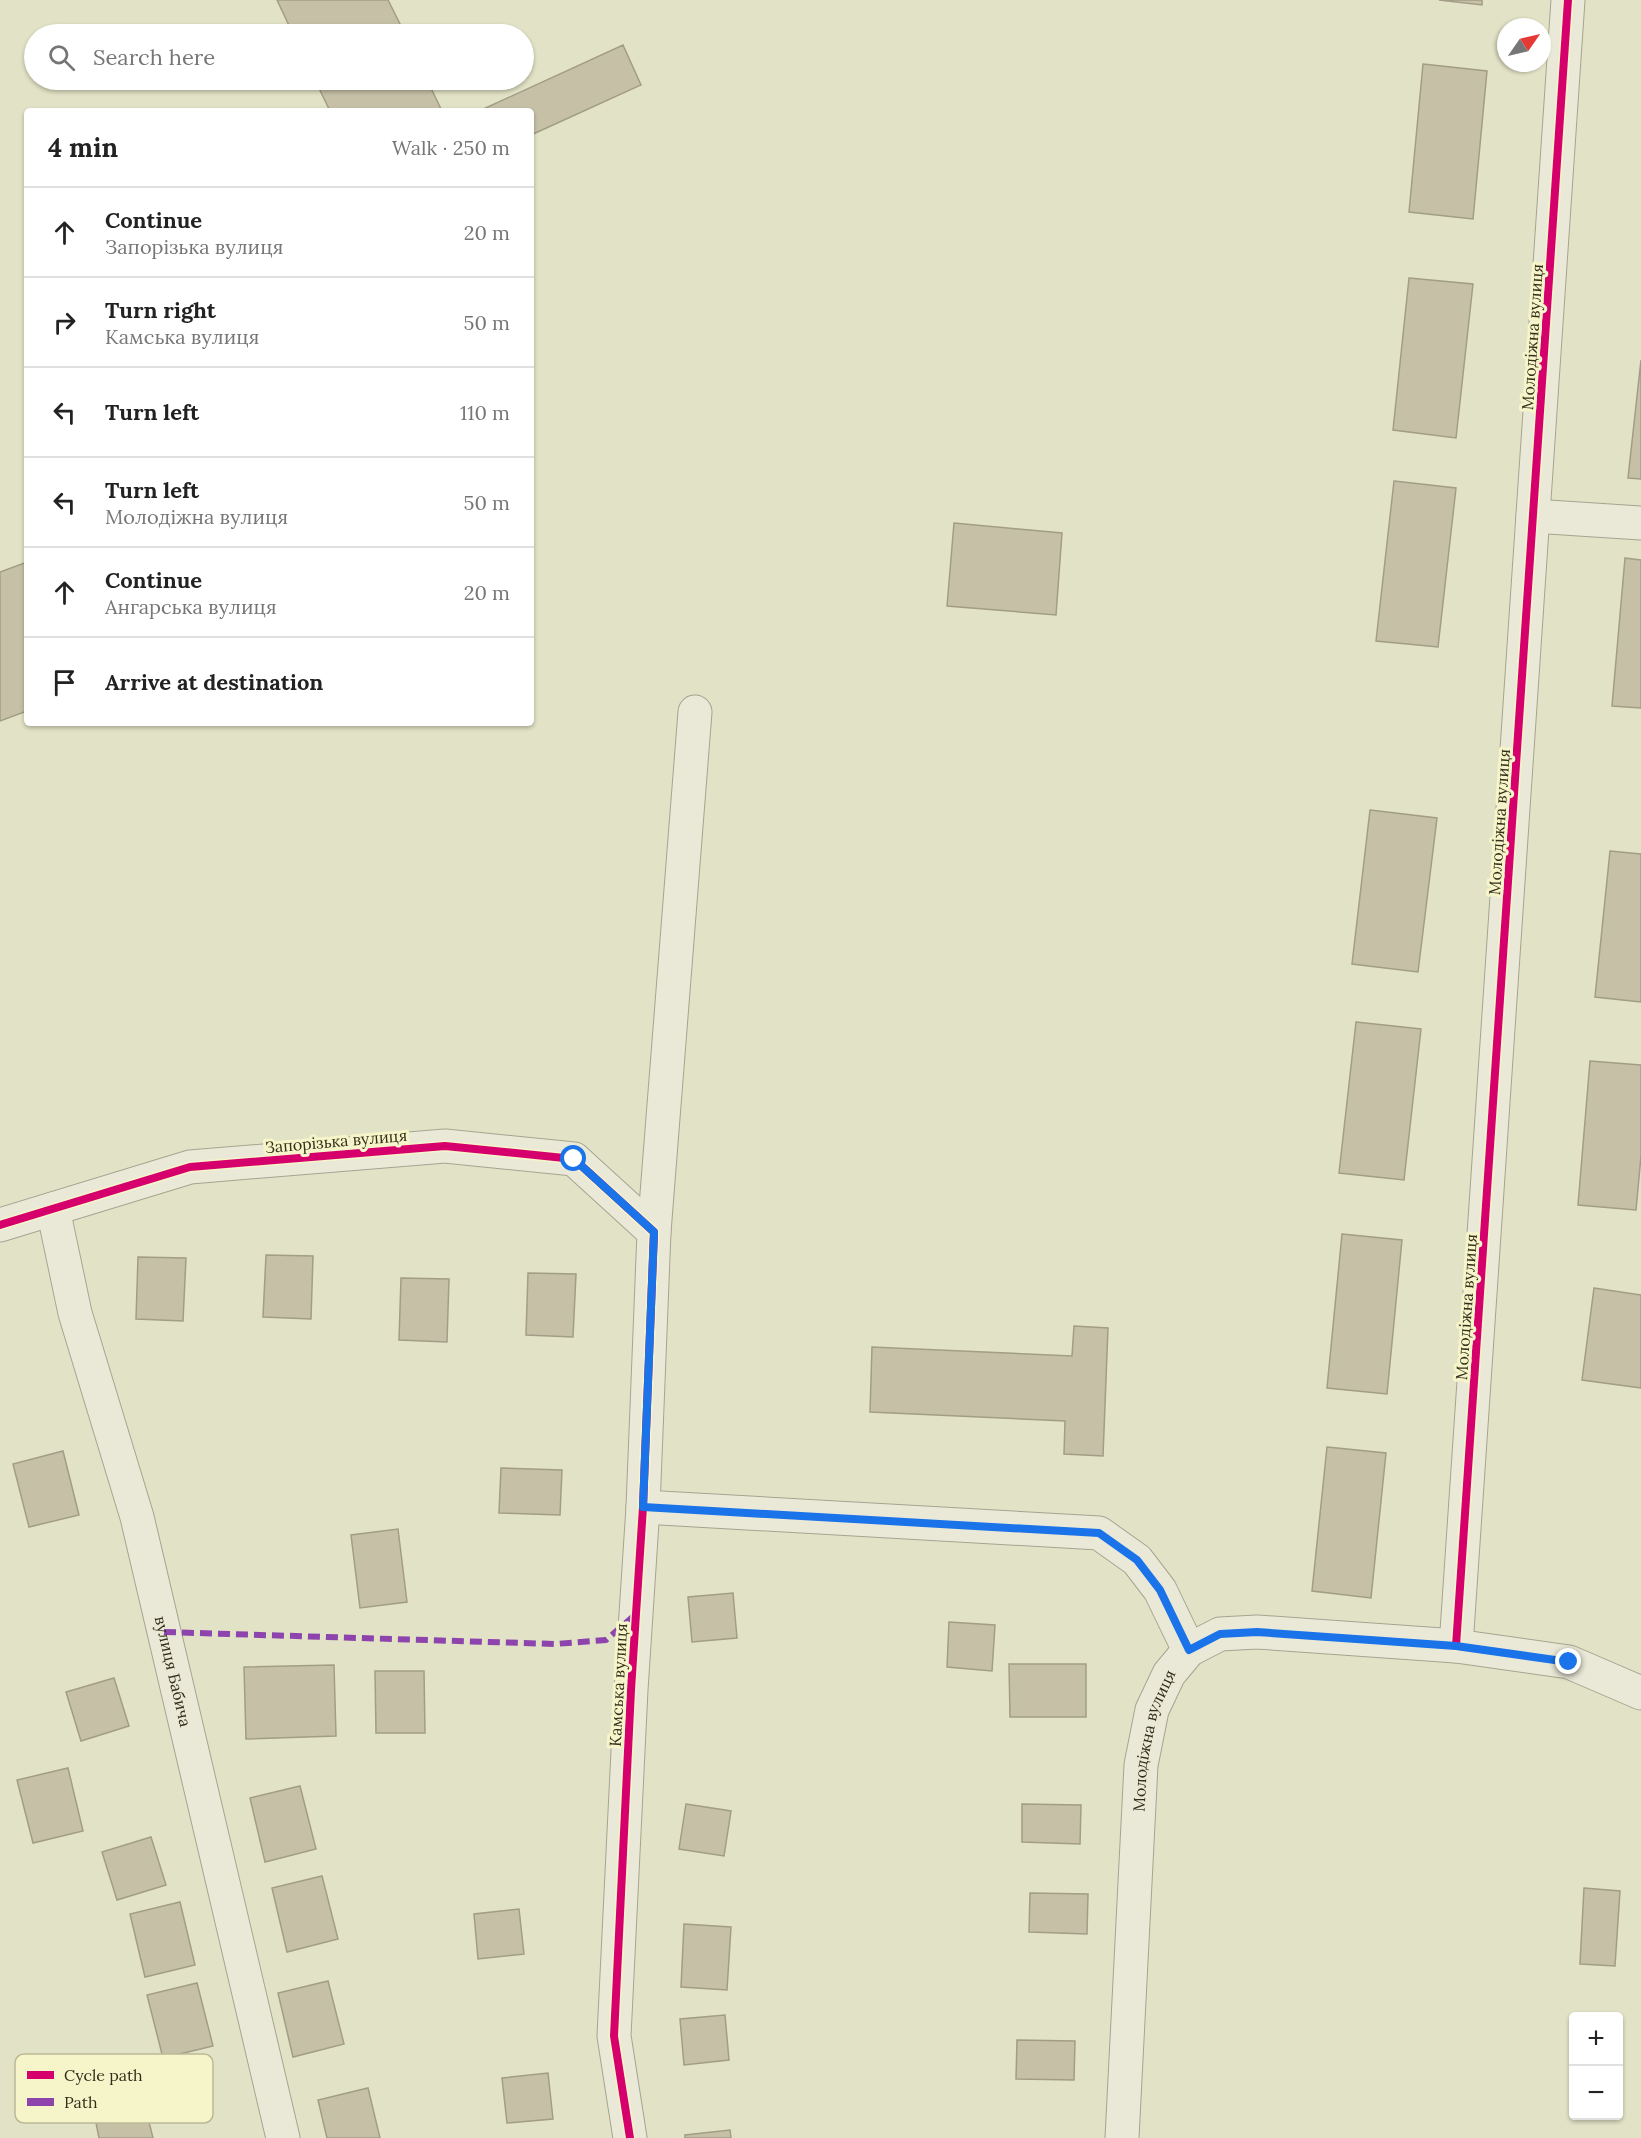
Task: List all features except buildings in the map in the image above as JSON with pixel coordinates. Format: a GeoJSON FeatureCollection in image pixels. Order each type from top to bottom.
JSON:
{"type":"FeatureCollection","features":[{"type":"Feature","properties":{"kind":"street","name":"Молодіжна вулиця"},"geometry":{"type":"LineString","coordinates":[[1122,2138],[1141,1765],[1152,1710],[1169,1674],[1189,1650],[1220,1634],[1257,1632],[1456,1646],[1568,0]]}},
{"type":"Feature","properties":{"kind":"street"},"geometry":{"type":"LineString","coordinates":[[1533,516],[1641,524]]}},
{"type":"Feature","properties":{"kind":"street","name":"Камська вулиця"},"geometry":{"type":"LineString","coordinates":[[630,2138],[614,2036],[631,1690],[643,1507],[654,1232],[695,712]]}},
{"type":"Feature","properties":{"kind":"street","name":"Запорізька вулиця"},"geometry":{"type":"LineString","coordinates":[[0,1225],[190,1167],[445,1146],[574,1159],[654,1232]]}},
{"type":"Feature","properties":{"kind":"street","name":"вулиця Бабича"},"geometry":{"type":"LineString","coordinates":[[53,1209],[75,1313],[137,1517],[283,2138]]}},
{"type":"Feature","properties":{"kind":"street"},"geometry":{"type":"LineString","coordinates":[[643,1507],[1099,1533],[1137,1560],[1160,1590],[1189,1650]]}},
{"type":"Feature","properties":{"kind":"street"},"geometry":{"type":"LineString","coordinates":[[1456,1646],[1569,1662],[1641,1694]]}},
{"type":"Feature","properties":{"kind":"marked path"},"geometry":{"type":"LineString","coordinates":[[164,1632],[555,1644],[606,1640],[636,1614]]}},
{"type":"Feature","properties":{"kind":"cycle path"},"geometry":{"type":"LineString","coordinates":[[1456,1646],[1568,0]]}},
{"type":"Feature","properties":{"kind":"cycle path"},"geometry":{"type":"LineString","coordinates":[[0,1225],[190,1167],[445,1146],[574,1159],[654,1232],[643,1507],[631,1690],[614,2036],[630,2138]]}},
{"type":"Feature","properties":{"kind":"route"},"geometry":{"type":"LineString","coordinates":[[574,1159],[654,1232],[643,1507],[1099,1533],[1137,1560],[1160,1590],[1189,1650],[1220,1634],[1257,1632],[1456,1646],[1569,1662]]}}]}
